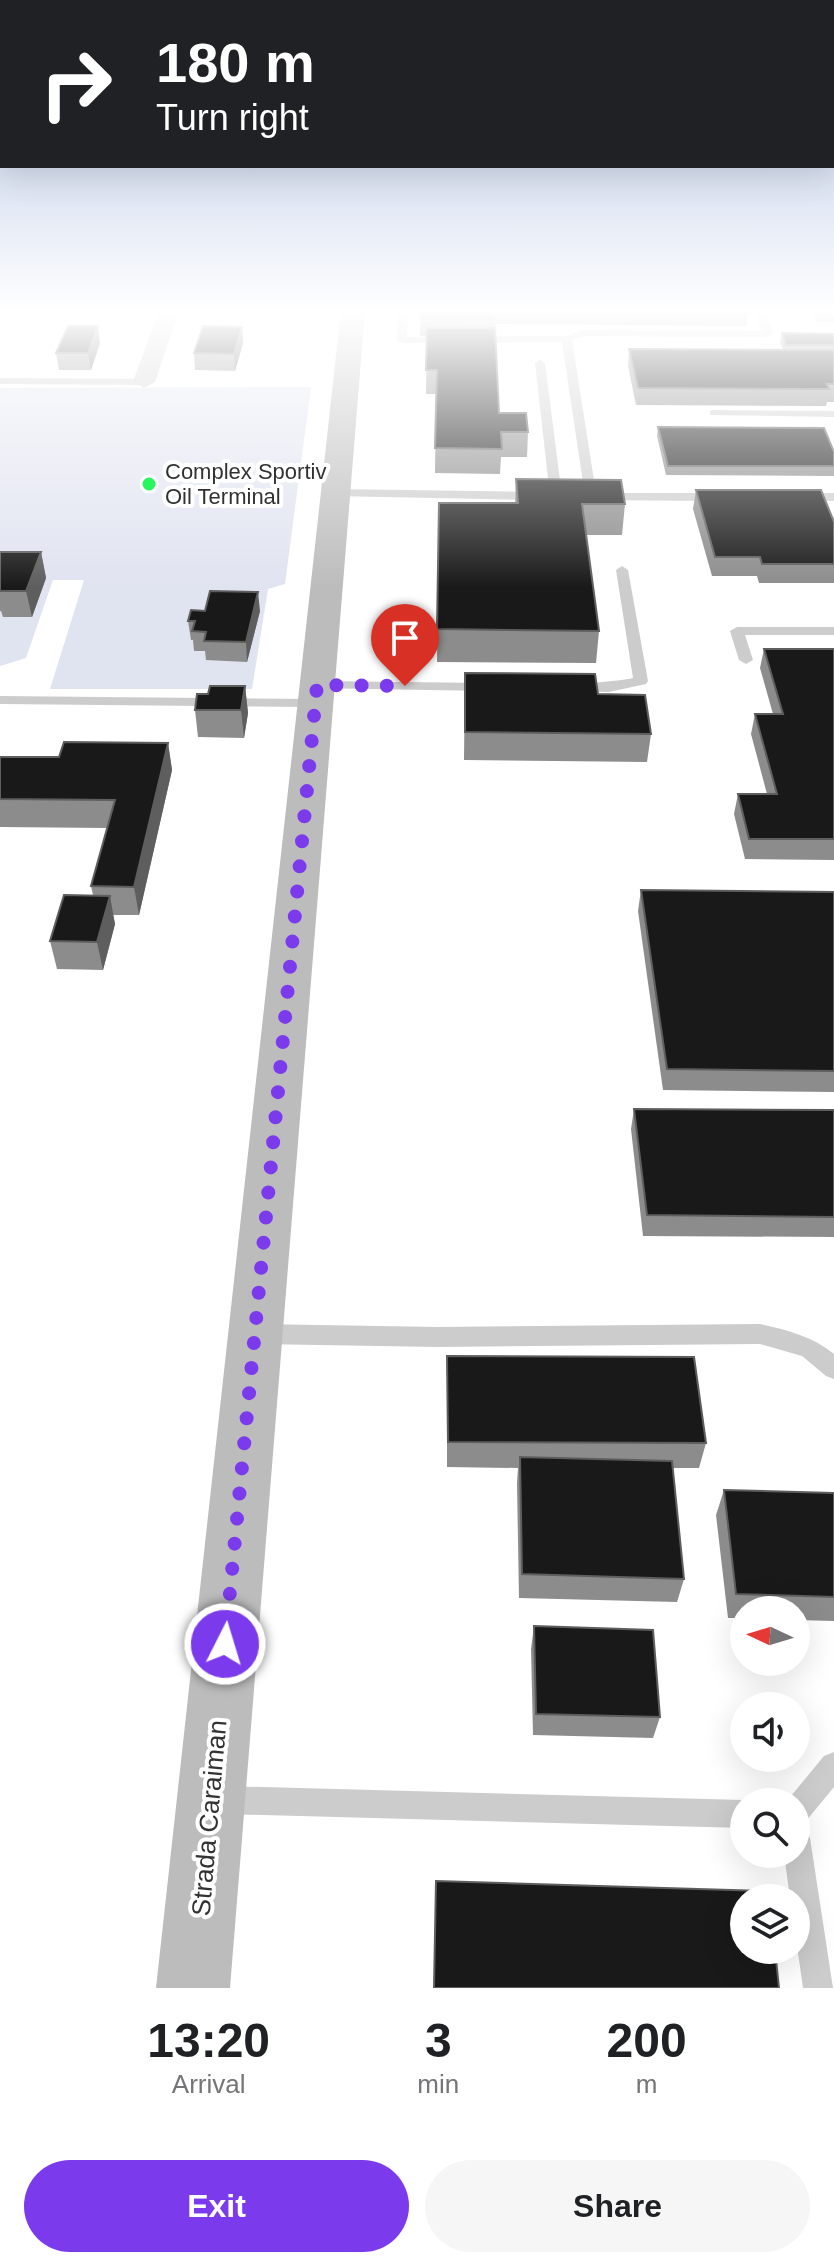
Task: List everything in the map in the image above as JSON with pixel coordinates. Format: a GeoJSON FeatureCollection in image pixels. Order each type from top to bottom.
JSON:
{"type":"FeatureCollection","features":[{"type":"Feature","properties":{"kind":"street","name":"Strada Caraiman"},"geometry":{"type":"LineString","coordinates":[[193,1988],[344,403]]}},
{"type":"Feature","properties":{"kind":"lane"},"geometry":{"type":"LineString","coordinates":[[550,403],[574,496]]}},
{"type":"Feature","properties":{"kind":"lane"},"geometry":{"type":"LineString","coordinates":[[570,403],[574,496]]}},
{"type":"Feature","properties":{"kind":"lane"},"geometry":{"type":"LineString","coordinates":[[714,413],[834,414]]}},
{"type":"Feature","properties":{"kind":"lane"},"geometry":{"type":"LineString","coordinates":[[336,493],[728,497]]}},
{"type":"Feature","properties":{"kind":"lane"},"geometry":{"type":"LineString","coordinates":[[788,497],[834,497]]}},
{"type":"Feature","properties":{"kind":"lane"},"geometry":{"type":"LineString","coordinates":[[563,687],[609,688],[641,681],[622,570]]}},
{"type":"Feature","properties":{"kind":"lane"},"geometry":{"type":"LineString","coordinates":[[746,660],[737,631],[834,631]]}},
{"type":"Feature","properties":{"kind":"lane"},"geometry":{"type":"LineString","coordinates":[[0,700],[501,687]]}},
{"type":"Feature","properties":{"kind":"lane"},"geometry":{"type":"LineString","coordinates":[[255,1334],[437,1337],[760,1334],[799,1342],[823,1356],[834,1369]]}},
{"type":"Feature","properties":{"kind":"lane"},"geometry":{"type":"LineString","coordinates":[[810,1794],[834,1766]]}},
{"type":"Feature","properties":{"kind":"lane"},"geometry":{"type":"LineString","coordinates":[[211,1799],[730,1814]]}},
{"type":"Feature","properties":{"kind":"lane"},"geometry":{"type":"LineString","coordinates":[[800,1868],[818,1988]]}},
{"type":"Feature","properties":{"kind":"shaded area","name":"Complex Sportiv Oil Terminal"},"geometry":{"type":"Polygon","coordinates":[[[0,403],[309,403],[285,584],[268,589],[252,689],[50,689],[84,580],[53,580],[26,658],[0,666],[0,403]]]}},
{"type":"Feature","properties":{"kind":"building"},"geometry":{"type":"Polygon","coordinates":[[[436,403],[499,403],[499,413],[526,413],[528,432],[501,432],[502,449],[435,448],[436,403]]]}},
{"type":"Feature","properties":{"kind":"building"},"geometry":{"type":"Polygon","coordinates":[[[658,427],[824,428],[834,452],[834,466],[668,466],[658,427]]]}},
{"type":"Feature","properties":{"kind":"building"},"geometry":{"type":"Polygon","coordinates":[[[516,479],[621,480],[625,504],[582,504],[599,631],[437,629],[439,503],[518,503],[516,479]]]}},
{"type":"Feature","properties":{"kind":"building"},"geometry":{"type":"Polygon","coordinates":[[[696,490],[821,490],[834,522],[834,564],[762,564],[760,557],[715,557],[696,490]]]}},
{"type":"Feature","properties":{"kind":"building"},"geometry":{"type":"Polygon","coordinates":[[[0,552],[41,552],[26,591],[0,591],[0,552]]]}},
{"type":"Feature","properties":{"kind":"building"},"geometry":{"type":"Polygon","coordinates":[[[210,591],[258,592],[246,642],[204,641],[206,632],[192,631],[195,621],[188,621],[191,610],[205,611],[210,591]]]}},
{"type":"Feature","properties":{"kind":"building"},"geometry":{"type":"Polygon","coordinates":[[[764,649],[834,649],[834,839],[749,839],[738,794],[777,794],[755,714],[783,714],[764,649]]]}},
{"type":"Feature","properties":{"kind":"building"},"geometry":{"type":"Polygon","coordinates":[[[465,673],[595,674],[598,694],[645,695],[651,734],[465,732],[465,673]]]}},
{"type":"Feature","properties":{"kind":"building"},"geometry":{"type":"Polygon","coordinates":[[[210,686],[245,686],[241,710],[195,710],[197,694],[208,694],[210,686]]]}},
{"type":"Feature","properties":{"kind":"building"},"geometry":{"type":"Polygon","coordinates":[[[64,742],[168,743],[134,887],[91,886],[115,800],[0,799],[0,757],[59,757],[64,742]]]}},
{"type":"Feature","properties":{"kind":"building"},"geometry":{"type":"Polygon","coordinates":[[[641,890],[834,892],[834,1071],[667,1069],[641,890]]]}},
{"type":"Feature","properties":{"kind":"building"},"geometry":{"type":"Polygon","coordinates":[[[64,895],[110,896],[97,942],[50,941],[64,895]]]}},
{"type":"Feature","properties":{"kind":"building"},"geometry":{"type":"Polygon","coordinates":[[[634,1109],[834,1110],[834,1217],[647,1215],[634,1109]]]}},
{"type":"Feature","properties":{"kind":"building"},"geometry":{"type":"Polygon","coordinates":[[[447,1356],[694,1357],[706,1443],[448,1442],[447,1356]]]}},
{"type":"Feature","properties":{"kind":"building"},"geometry":{"type":"Polygon","coordinates":[[[520,1457],[672,1461],[684,1579],[522,1574],[520,1457]]]}},
{"type":"Feature","properties":{"kind":"building"},"geometry":{"type":"Polygon","coordinates":[[[724,1490],[834,1493],[834,1597],[736,1594],[724,1490]]]}},
{"type":"Feature","properties":{"kind":"building"},"geometry":{"type":"Polygon","coordinates":[[[534,1626],[653,1630],[660,1717],[536,1714],[534,1626]]]}},
{"type":"Feature","properties":{"kind":"building"},"geometry":{"type":"Polygon","coordinates":[[[436,1881],[730,1890],[730,1964],[776,1964],[779,1988],[434,1988],[436,1881]]]}},
{"type":"Feature","properties":{"kind":"place","name":"Complex Sportiv Oil Terminal"},"geometry":{"type":"Point","coordinates":[149,484]}},
{"type":"Feature","properties":{"kind":"route"},"geometry":{"type":"LineString","coordinates":[[225,1644],[317,685],[405,686]]}}]}
